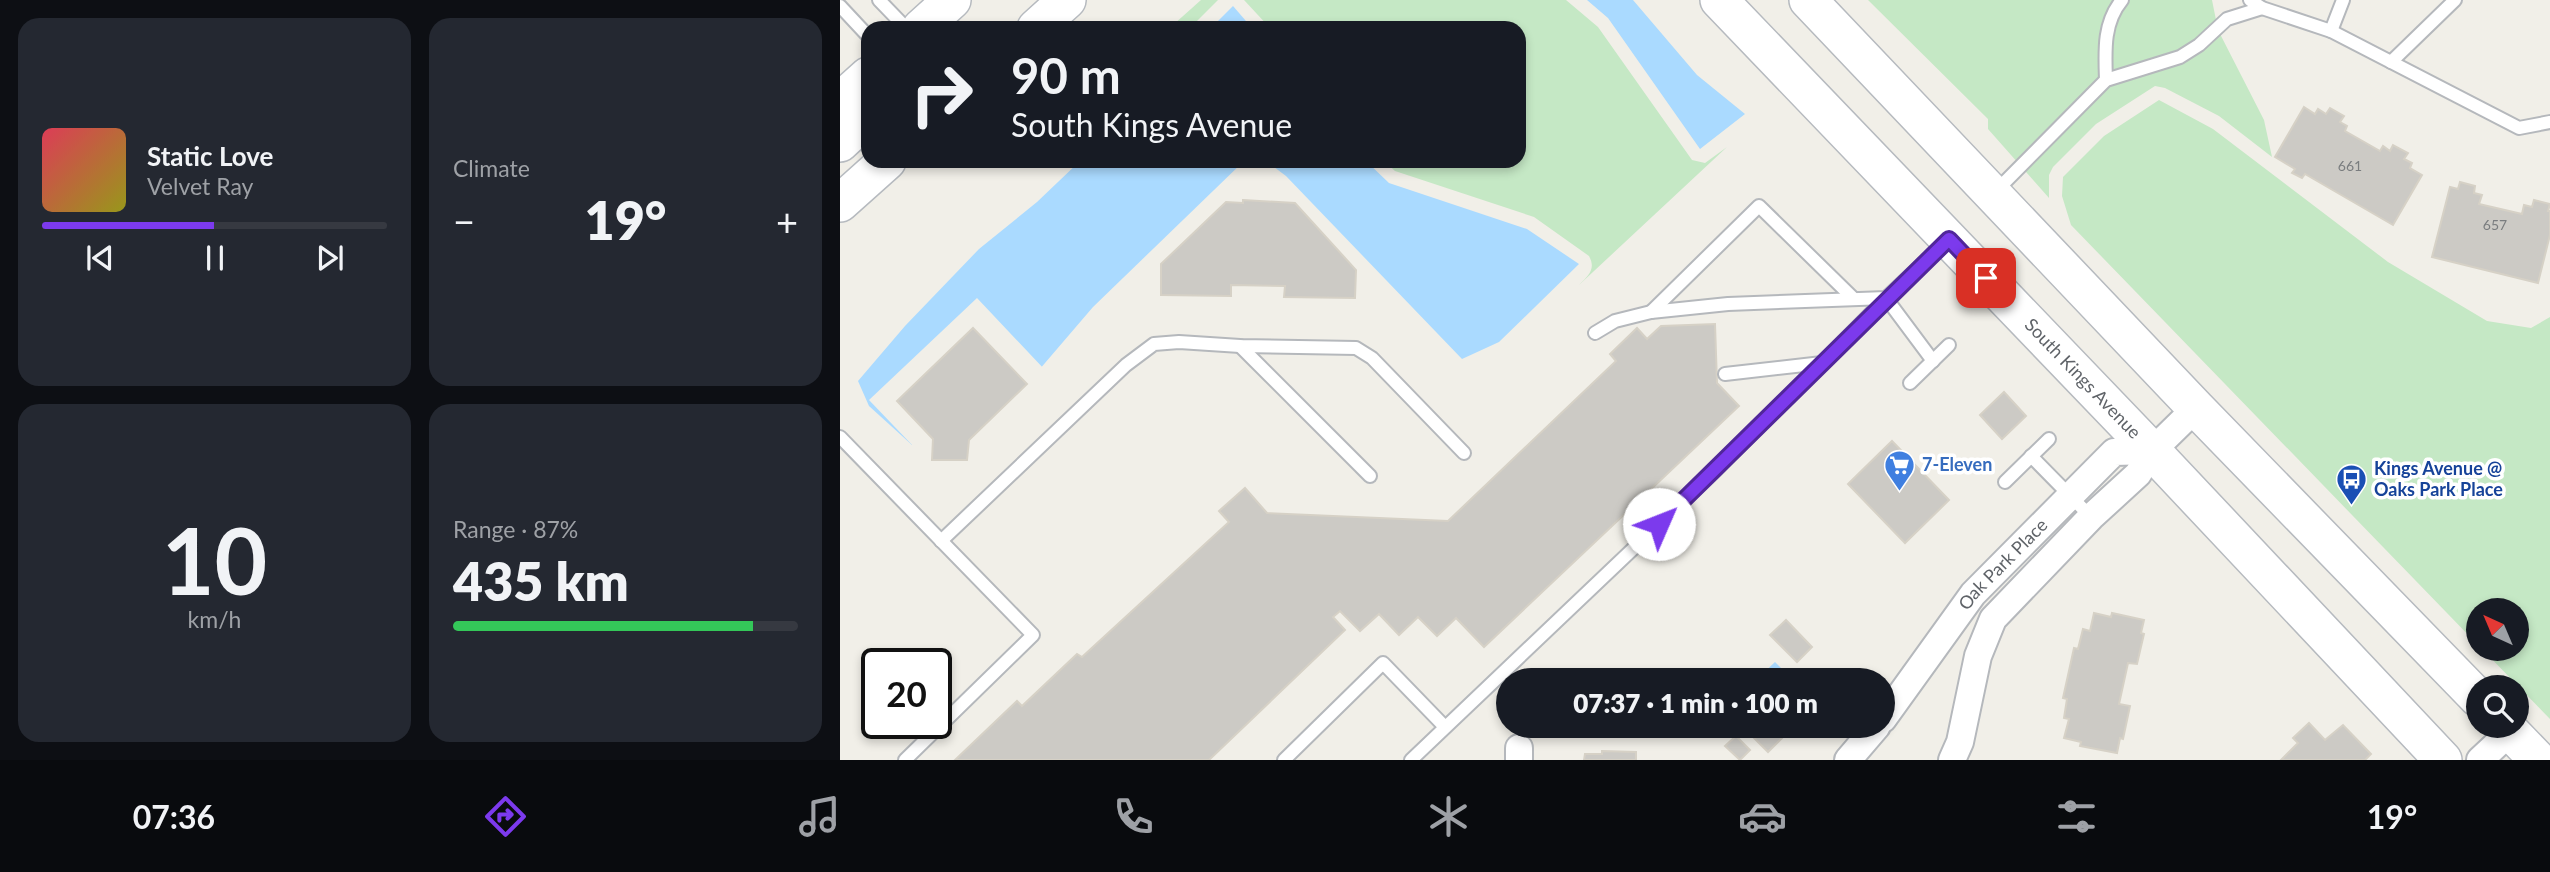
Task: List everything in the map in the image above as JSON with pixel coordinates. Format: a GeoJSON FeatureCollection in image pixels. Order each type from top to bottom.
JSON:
{"type":"FeatureCollection","features":[{"type":"Feature","properties":{"kind":"main road"},"geometry":{"type":"LineString","coordinates":[[929,21],[952,0]]}},
{"type":"Feature","properties":{"kind":"main road"},"geometry":{"type":"LineString","coordinates":[[950,21],[963,0]]}},
{"type":"Feature","properties":{"kind":"main road"},"geometry":{"type":"LineString","coordinates":[[1044,21],[1067,0]]}},
{"type":"Feature","properties":{"kind":"main road","name":"South Kings Avenue"},"geometry":{"type":"LineString","coordinates":[[1719,0],[2152,451],[2443,760]]}},
{"type":"Feature","properties":{"kind":"main road"},"geometry":{"type":"LineString","coordinates":[[1808,0],[2196,408],[2466,686]]}},
{"type":"Feature","properties":{"kind":"main road"},"geometry":{"type":"LineString","coordinates":[[840,101],[861,82]]}},
{"type":"Feature","properties":{"kind":"main road"},"geometry":{"type":"LineString","coordinates":[[840,143],[861,124]]}},
{"type":"Feature","properties":{"kind":"main road"},"geometry":{"type":"LineString","coordinates":[[840,204],[879,168]]}},
{"type":"Feature","properties":{"kind":"main road"},"geometry":{"type":"LineString","coordinates":[[2517,738],[2538,760]]}},
{"type":"Feature","properties":{"kind":"street","name":"Oak Park Place"},"geometry":{"type":"LineString","coordinates":[[1952,760],[1960,742],[1978,656],[1993,619],[2091,517],[2138,474],[2152,451],[2196,408]]}},
{"type":"Feature","properties":{"kind":"street","name":"Oak Park Place"},"geometry":{"type":"LineString","coordinates":[[1895,702],[1973,594],[2070,496],[2115,453],[2152,451]]}},
{"type":"Feature","properties":{"kind":"street"},"geometry":{"type":"LineString","coordinates":[[1941,639],[1978,656]]}},
{"type":"Feature","properties":{"kind":"street"},"geometry":{"type":"LineString","coordinates":[[1848,760],[1867,738]]}},
{"type":"Feature","properties":{"kind":"street"},"geometry":{"type":"LineString","coordinates":[[2480,760],[2500,738]]}},
{"type":"Feature","properties":{"kind":"lane"},"geometry":{"type":"LineString","coordinates":[[879,0],[899,21]]}},
{"type":"Feature","properties":{"kind":"lane"},"geometry":{"type":"LineString","coordinates":[[2106,80],[2108,23],[2122,0]]}},
{"type":"Feature","properties":{"kind":"lane"},"geometry":{"type":"LineString","coordinates":[[2250,0],[2262,8],[2331,31],[2519,128],[2550,122]]}},
{"type":"Feature","properties":{"kind":"lane"},"geometry":{"type":"LineString","coordinates":[[2331,31],[2343,0]]}},
{"type":"Feature","properties":{"kind":"lane"},"geometry":{"type":"LineString","coordinates":[[2391,62],[2455,0]]}},
{"type":"Feature","properties":{"kind":"lane"},"geometry":{"type":"LineString","coordinates":[[840,6],[861,28]]}},
{"type":"Feature","properties":{"kind":"lane"},"geometry":{"type":"LineString","coordinates":[[1993,194],[2106,80],[2180,57],[2199,45],[2227,19],[2262,8]]}},
{"type":"Feature","properties":{"kind":"lane"},"geometry":{"type":"LineString","coordinates":[[1651,312],[1759,206],[1854,299]]}},
{"type":"Feature","properties":{"kind":"lane"},"geometry":{"type":"LineString","coordinates":[[1411,760],[1717,469],[1886,298],[1949,239]]}},
{"type":"Feature","properties":{"kind":"lane"},"geometry":{"type":"LineString","coordinates":[[1595,333],[1615,321],[1651,312],[1727,304],[1886,298]]}},
{"type":"Feature","properties":{"kind":"lane"},"geometry":{"type":"LineString","coordinates":[[1886,298],[1933,361]]}},
{"type":"Feature","properties":{"kind":"lane"},"geometry":{"type":"LineString","coordinates":[[942,541],[1126,365],[1154,344],[1179,342],[1356,348],[1372,358],[1464,453]]}},
{"type":"Feature","properties":{"kind":"lane"},"geometry":{"type":"LineString","coordinates":[[1910,383],[1950,345]]}},
{"type":"Feature","properties":{"kind":"lane"},"geometry":{"type":"LineString","coordinates":[[1240,346],[1370,476]]}},
{"type":"Feature","properties":{"kind":"lane"},"geometry":{"type":"LineString","coordinates":[[1725,374],[1822,363]]}},
{"type":"Feature","properties":{"kind":"lane"},"geometry":{"type":"LineString","coordinates":[[840,437],[1033,635],[905,760]]}},
{"type":"Feature","properties":{"kind":"lane"},"geometry":{"type":"LineString","coordinates":[[2005,482],[2049,439]]}},
{"type":"Feature","properties":{"kind":"lane"},"geometry":{"type":"LineString","coordinates":[[2031,456],[2091,517]]}},
{"type":"Feature","properties":{"kind":"lane"},"geometry":{"type":"LineString","coordinates":[[1284,760],[1383,663],[1445,727]]}},
{"type":"Feature","properties":{"kind":"green space"},"geometry":{"type":"Polygon","coordinates":[[[1201,0],[1218,0],[1197,21],[1177,21],[1201,0]]]}},
{"type":"Feature","properties":{"kind":"green space"},"geometry":{"type":"Polygon","coordinates":[[[1244,0],[1566,0],[1598,27],[1692,160],[1705,163],[1727,147],[1579,285],[1592,268],[1589,256],[1534,217],[1392,168],[1526,168],[1526,21],[1264,21],[1244,0]]]}},
{"type":"Feature","properties":{"kind":"green space"},"geometry":{"type":"Polygon","coordinates":[[[1868,0],[2212,0],[2218,30],[2264,120],[2272,157],[2219,116],[2165,88],[2155,86],[2096,124],[2053,167],[2049,175],[2049,198],[1988,129],[1988,119],[1868,0]]]}},
{"type":"Feature","properties":{"kind":"green space"},"geometry":{"type":"Polygon","coordinates":[[[2159,100],[2213,129],[2388,262],[2487,321],[2531,328],[2550,317],[2550,719],[2529,697],[2529,675],[2507,675],[2495,662],[2529,662],[2529,598],[2466,598],[2466,633],[2071,225],[2062,196],[2063,177],[2104,136],[2159,100]]]}},
{"type":"Feature","properties":{"kind":"water"},"geometry":{"type":"Polygon","coordinates":[[[1587,0],[1633,0],[1697,75],[1745,114],[1700,149],[1608,18],[1587,0]]]}},
{"type":"Feature","properties":{"kind":"water"},"geometry":{"type":"Polygon","coordinates":[[[1233,6],[1246,21],[1218,21],[1233,6]]]}},
{"type":"Feature","properties":{"kind":"water"},"geometry":{"type":"Polygon","coordinates":[[[1073,168],[1237,168],[1093,307],[1027,384],[933,439],[912,445],[869,406],[858,381],[905,326],[979,249],[1037,202],[1073,168]]]}},
{"type":"Feature","properties":{"kind":"water"},"geometry":{"type":"Polygon","coordinates":[[[1275,168],[1373,168],[1389,183],[1527,229],[1579,264],[1499,342],[1462,359],[1275,168]]]}},
{"type":"Feature","properties":{"kind":"water"},"geometry":{"type":"Polygon","coordinates":[[[1775,662],[1781,668],[1769,668],[1775,662]]]}},
{"type":"Feature","properties":{"kind":"pier"},"geometry":{"type":"Polygon","coordinates":[[[977,298],[1045,370],[970,443],[933,443],[915,448],[869,400],[977,298]]]}},
{"type":"Feature","properties":{"kind":"building"},"geometry":{"type":"Polygon","coordinates":[[[2304,107],[2315,114],[2318,109],[2326,114],[2330,108],[2344,116],[2340,122],[2347,126],[2345,131],[2380,151],[2383,146],[2390,151],[2393,145],[2408,153],[2404,159],[2412,163],[2410,168],[2422,175],[2393,225],[2305,174],[2302,178],[2292,173],[2295,169],[2275,157],[2304,107]]]}},
{"type":"Feature","properties":{"kind":"building"},"geometry":{"type":"Polygon","coordinates":[[[2460,182],[2475,186],[2474,193],[2482,195],[2479,204],[2522,214],[2524,205],[2532,207],[2534,200],[2550,204],[2550,235],[2538,283],[2432,257],[2450,187],[2458,189],[2460,182]]]}},
{"type":"Feature","properties":{"kind":"building"},"geometry":{"type":"Polygon","coordinates":[[[1243,200],[1295,203],[1356,270],[1355,298],[1284,297],[1285,286],[1231,285],[1231,296],[1161,295],[1161,264],[1226,202],[1243,203],[1243,200]]]}},
{"type":"Feature","properties":{"kind":"building"},"geometry":{"type":"Polygon","coordinates":[[[1715,324],[1717,383],[1739,406],[1484,647],[1456,618],[1437,636],[1418,617],[1399,635],[1379,614],[1360,631],[1340,611],[1333,617],[1345,630],[1209,760],[955,760],[1017,701],[1022,706],[1077,654],[1082,657],[1229,522],[1219,511],[1245,488],[1267,513],[1448,521],[1616,361],[1610,354],[1637,328],[1647,339],[1661,326],[1715,324]]]}},
{"type":"Feature","properties":{"kind":"building"},"geometry":{"type":"Polygon","coordinates":[[[973,328],[1027,384],[969,440],[967,460],[932,460],[933,439],[897,401],[973,328]]]}},
{"type":"Feature","properties":{"kind":"building","name":"7-Eleven"},"geometry":{"type":"Polygon","coordinates":[[[2004,392],[2026,416],[2002,439],[1980,415],[2004,392]]]}},
{"type":"Feature","properties":{"kind":"building","name":"7-Eleven"},"geometry":{"type":"Polygon","coordinates":[[[1892,441],[1949,500],[1905,543],[1848,484],[1892,441]]]}},
{"type":"Feature","properties":{"kind":"building"},"geometry":{"type":"Polygon","coordinates":[[[2094,613],[2111,617],[2112,613],[2144,620],[2141,633],[2144,634],[2137,664],[2128,663],[2119,704],[2130,706],[2117,753],[2080,746],[2081,742],[2064,738],[2069,719],[2064,718],[2067,699],[2063,698],[2074,648],[2078,649],[2083,629],[2090,631],[2094,613]]]}},
{"type":"Feature","properties":{"kind":"building"},"geometry":{"type":"Polygon","coordinates":[[[1786,620],[1812,647],[1797,662],[1770,635],[1786,620]]]}},
{"type":"Feature","properties":{"kind":"building"},"geometry":{"type":"Polygon","coordinates":[[[2309,723],[2325,740],[2343,725],[2371,754],[2365,760],[2281,760],[2298,743],[2293,738],[2309,723]]]}},
{"type":"Feature","properties":{"kind":"building"},"geometry":{"type":"Polygon","coordinates":[[[1734,738],[1738,738],[1750,750],[1740,760],[1725,746],[1734,738]]]}},
{"type":"Feature","properties":{"kind":"building"},"geometry":{"type":"Polygon","coordinates":[[[1754,738],[1782,738],[1768,752],[1754,738]]]}},
{"type":"Feature","properties":{"kind":"building"},"geometry":{"type":"Polygon","coordinates":[[[1602,751],[1636,752],[1636,760],[1584,760],[1585,754],[1602,754],[1602,751]]]}},
{"type":"Feature","properties":{"kind":"place","name":"7-Eleven"},"geometry":{"type":"Point","coordinates":[1899,492]}},
{"type":"Feature","properties":{"kind":"place","name":"Kings Avenue @ Oaks Park Place"},"geometry":{"type":"Point","coordinates":[2351,506]}},
{"type":"Feature","properties":{"kind":"route"},"geometry":{"type":"LineString","coordinates":[[1659,524],[1949,239],[1986,278]]}}]}
